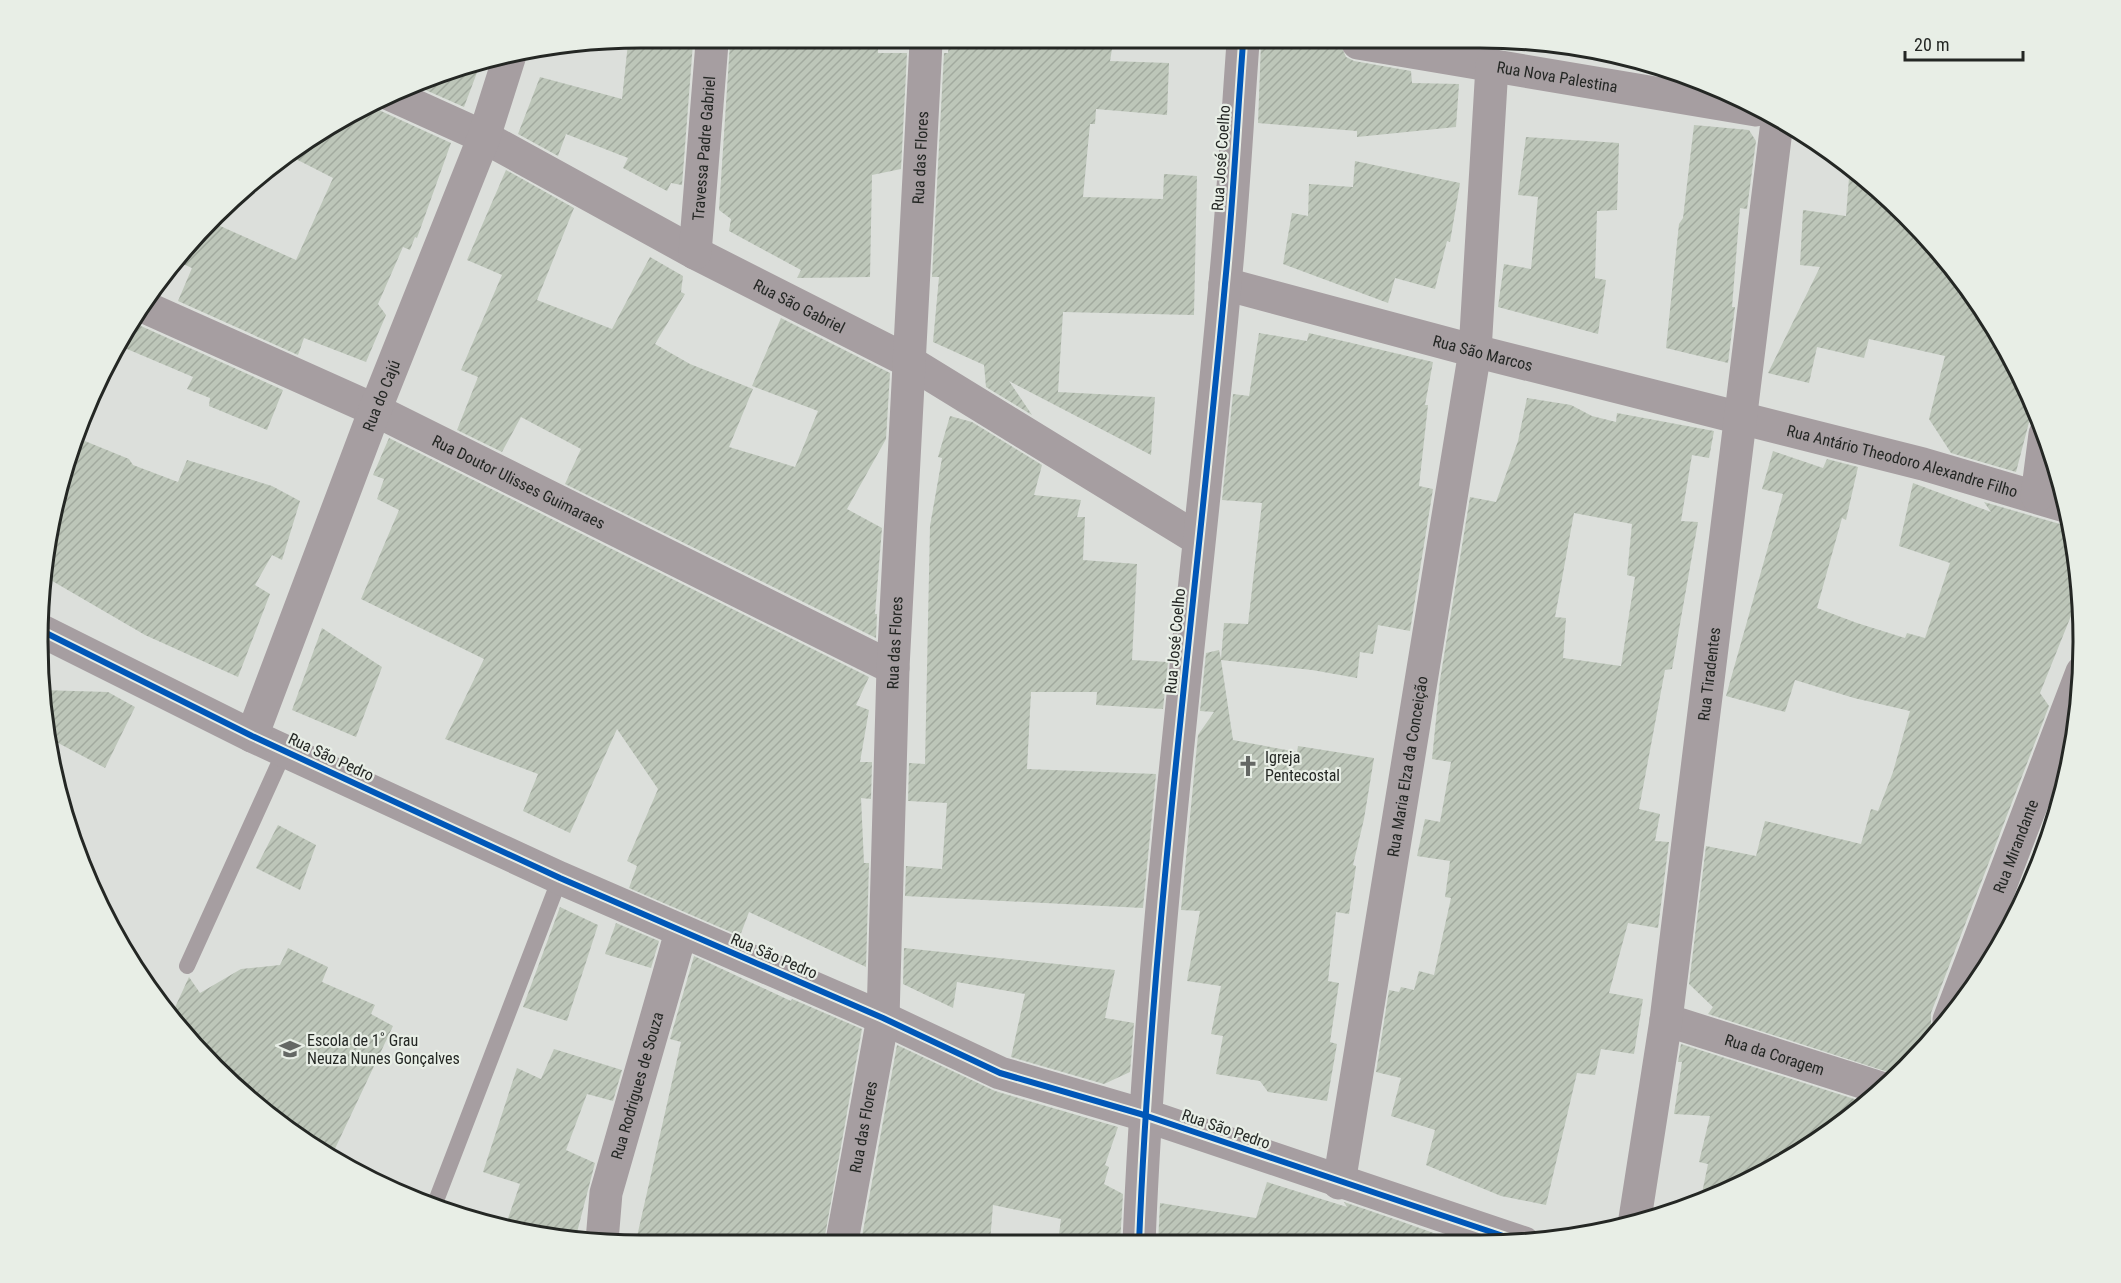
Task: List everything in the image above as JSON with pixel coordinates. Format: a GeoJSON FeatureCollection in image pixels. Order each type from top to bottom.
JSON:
{"type":"FeatureCollection","features":[{"type":"Feature","properties":{"kind":"street","name":"Travessa Padre Gabriel"},"geometry":{"type":"LineString","coordinates":[[695,253],[712,48]]}},
{"type":"Feature","properties":{"kind":"street","name":"Rua das Flores"},"geometry":{"type":"LineString","coordinates":[[843,1235],[883,1018],[893,668],[926,48]]}},
{"type":"Feature","properties":{"kind":"street","name":"Rua José Coelho"},"geometry":{"type":"LineString","coordinates":[[1139,1235],[1144,1115],[1198,539],[1225,284],[1243,48]]}},
{"type":"Feature","properties":{"kind":"street","name":"Rua Nova Palestina"},"geometry":{"type":"LineString","coordinates":[[1387,48],[1737,107]]}},
{"type":"Feature","properties":{"kind":"street","name":"Rua do Cajú"},"geometry":{"type":"LineString","coordinates":[[252,736],[375,410],[484,137],[507,63]]}},
{"type":"Feature","properties":{"kind":"street","name":"Rua Maria Elza da Conceição"},"geometry":{"type":"LineString","coordinates":[[1339,1183],[1476,351],[1492,66]]}},
{"type":"Feature","properties":{"kind":"street","name":"Rua São Gabriel"},"geometry":{"type":"LineString","coordinates":[[400,99],[484,137],[695,253],[908,361],[1198,539]]}},
{"type":"Feature","properties":{"kind":"street","name":"Rua Tiradentes"},"geometry":{"type":"LineString","coordinates":[[1636,1214],[1666,1020],[1776,128]]}},
{"type":"Feature","properties":{"kind":"street","name":"Rua São Marcos"},"geometry":{"type":"LineString","coordinates":[[1225,284],[1740,420]]}},
{"type":"Feature","properties":{"kind":"street","name":"Rua Doutor Ulisses Guimaraes"},"geometry":{"type":"LineString","coordinates":[[150,309],[375,410],[893,668]]}},
{"type":"Feature","properties":{"kind":"street","name":"Rua Antário Theodoro Alexandre Filho"},"geometry":{"type":"LineString","coordinates":[[1740,420],[1923,464],[2051,501]]}},
{"type":"Feature","properties":{"kind":"street"},"geometry":{"type":"LineString","coordinates":[[2048,473],[2051,501]]}},
{"type":"Feature","properties":{"kind":"street","name":"Rua São Pedro"},"geometry":{"type":"LineString","coordinates":[[48,633],[252,736],[560,878],[883,1018],[1000,1073],[1144,1115],[1339,1183],[1498,1235]]}},
{"type":"Feature","properties":{"kind":"street","name":"Rua Mirandante"},"geometry":{"type":"LineString","coordinates":[[1968,979],[2047,801],[2066,730]]}},
{"type":"Feature","properties":{"kind":"street","name":"Rua Rodrigues de Souza"},"geometry":{"type":"LineString","coordinates":[[603,1234],[606,1193],[681,932]]}},
{"type":"Feature","properties":{"kind":"street","name":"Rua da Coragem"},"geometry":{"type":"LineString","coordinates":[[1666,1020],[1873,1086]]}},
{"type":"Feature","properties":{"kind":"lane"},"geometry":{"type":"LineString","coordinates":[[187,966],[285,750]]}},
{"type":"Feature","properties":{"kind":"lane"},"geometry":{"type":"LineString","coordinates":[[437,1199],[560,878]]}},
{"type":"Feature","properties":{"kind":"building"},"geometry":{"type":"Polygon","coordinates":[[[627,48],[693,48],[682,185],[671,183],[667,191],[623,168],[628,158],[566,134],[558,156],[518,134],[540,77],[622,99],[627,48]]]}},
{"type":"Feature","properties":{"kind":"building"},"geometry":{"type":"Polygon","coordinates":[[[730,48],[878,48],[878,53],[907,53],[901,169],[872,175],[870,277],[797,278],[801,270],[729,231],[731,219],[719,210],[730,48]]]}},
{"type":"Feature","properties":{"kind":"building"},"geometry":{"type":"Polygon","coordinates":[[[948,48],[1112,48],[1110,61],[1169,63],[1167,115],[1096,109],[1095,124],[1090,124],[1083,197],[1163,199],[1164,174],[1197,176],[1194,315],[1063,312],[1058,392],[1155,397],[1151,455],[1009,381],[1032,415],[986,387],[984,365],[933,342],[939,277],[932,277],[944,53],[948,53],[948,48]]]}},
{"type":"Feature","properties":{"kind":"building"},"geometry":{"type":"Polygon","coordinates":[[[1261,48],[1342,48],[1346,57],[1354,61],[1411,71],[1412,83],[1459,84],[1456,127],[1357,137],[1357,131],[1258,123],[1261,48]]]}},
{"type":"Feature","properties":{"kind":"building"},"geometry":{"type":"Polygon","coordinates":[[[478,71],[464,107],[424,89],[478,71]]]}},
{"type":"Feature","properties":{"kind":"building"},"geometry":{"type":"Polygon","coordinates":[[[379,109],[451,143],[417,238],[415,237],[410,250],[403,247],[378,304],[386,315],[366,362],[304,338],[298,355],[178,301],[192,268],[184,264],[219,225],[296,260],[333,178],[296,159],[379,109]]]}},
{"type":"Feature","properties":{"kind":"building"},"geometry":{"type":"Polygon","coordinates":[[[1694,125],[1749,130],[1756,141],[1747,209],[1740,208],[1732,307],[1735,307],[1728,363],[1666,348],[1679,224],[1683,218],[1694,125]]]}},
{"type":"Feature","properties":{"kind":"building"},"geometry":{"type":"Polygon","coordinates":[[[1526,137],[1619,143],[1617,210],[1597,211],[1595,278],[1606,280],[1598,334],[1498,307],[1504,264],[1531,269],[1538,197],[1518,195],[1526,137]]]}},
{"type":"Feature","properties":{"kind":"building"},"geometry":{"type":"Polygon","coordinates":[[[1355,161],[1460,183],[1450,242],[1447,241],[1435,289],[1395,278],[1388,303],[1283,264],[1292,213],[1308,216],[1309,184],[1353,187],[1355,161]]]}},
{"type":"Feature","properties":{"kind":"building"},"geometry":{"type":"Polygon","coordinates":[[[506,170],[574,208],[537,300],[612,329],[650,257],[683,276],[681,292],[685,294],[655,344],[690,364],[753,389],[729,447],[795,467],[818,411],[752,386],[781,318],[890,373],[886,439],[847,509],[882,528],[875,614],[877,614],[876,638],[565,484],[581,449],[521,417],[502,452],[457,430],[478,377],[461,370],[502,275],[467,260],[506,170]]]}},
{"type":"Feature","properties":{"kind":"building"},"geometry":{"type":"Polygon","coordinates":[[[1849,177],[1871,195],[1926,250],[1973,312],[2012,379],[2030,419],[2016,472],[1951,453],[1929,419],[1945,356],[1869,339],[1864,358],[1817,347],[1809,383],[1768,373],[1820,267],[1800,265],[1803,210],[1846,216],[1849,177]]]}},
{"type":"Feature","properties":{"kind":"building"},"geometry":{"type":"Polygon","coordinates":[[[140,326],[283,390],[267,430],[209,406],[210,398],[187,389],[193,377],[126,349],[140,326]]]}},
{"type":"Feature","properties":{"kind":"building"},"geometry":{"type":"Polygon","coordinates":[[[1259,333],[1307,341],[1309,333],[1433,362],[1425,405],[1428,405],[1419,486],[1433,489],[1410,631],[1378,625],[1373,654],[1360,652],[1357,678],[1312,670],[1221,660],[1233,740],[1297,752],[1298,746],[1374,758],[1364,819],[1353,865],[1356,866],[1349,914],[1336,912],[1328,981],[1339,983],[1330,1042],[1337,1044],[1327,1101],[1268,1092],[1260,1081],[1216,1074],[1223,1036],[1211,1034],[1221,986],[1187,981],[1200,911],[1181,910],[1198,735],[1214,712],[1200,711],[1206,653],[1219,650],[1221,659],[1224,623],[1248,624],[1262,503],[1222,500],[1233,394],[1249,396],[1259,333]]]}},
{"type":"Feature","properties":{"kind":"building"},"geometry":{"type":"Polygon","coordinates":[[[1527,398],[1571,405],[1592,416],[1616,422],[1617,413],[1714,431],[1709,458],[1692,455],[1681,521],[1698,522],[1672,669],[1665,670],[1639,809],[1660,814],[1655,841],[1669,842],[1658,928],[1628,923],[1609,993],[1643,999],[1634,1054],[1601,1049],[1595,1075],[1577,1073],[1546,1205],[1501,1196],[1426,1165],[1435,1130],[1391,1116],[1401,1078],[1376,1072],[1389,990],[1399,992],[1401,987],[1414,990],[1419,971],[1434,975],[1451,898],[1445,897],[1450,861],[1417,856],[1425,819],[1440,822],[1451,762],[1432,759],[1440,680],[1470,497],[1496,502],[1518,441],[1527,398]],[[1574,513],[1555,617],[1566,618],[1563,658],[1621,666],[1635,577],[1627,575],[1632,524],[1574,513]]]}},
{"type":"Feature","properties":{"kind":"building"},"geometry":{"type":"Polygon","coordinates":[[[950,416],[972,422],[1042,465],[1034,495],[1081,500],[1077,517],[1085,517],[1083,560],[1137,564],[1132,660],[1168,662],[1163,709],[1096,705],[1097,692],[1031,692],[1027,769],[1156,774],[1143,908],[905,896],[906,866],[942,869],[947,803],[908,801],[909,763],[925,764],[930,526],[942,458],[938,457],[950,416]]]}},
{"type":"Feature","properties":{"kind":"building"},"geometry":{"type":"Polygon","coordinates":[[[389,438],[869,677],[856,705],[869,710],[860,762],[872,762],[871,799],[861,798],[864,863],[869,863],[866,967],[749,912],[740,936],[629,888],[637,866],[627,861],[658,789],[617,729],[570,833],[523,811],[538,774],[445,739],[484,659],[361,599],[399,510],[377,499],[384,479],[373,475],[389,438]]]}},
{"type":"Feature","properties":{"kind":"building"},"geometry":{"type":"Polygon","coordinates":[[[83,440],[129,459],[133,465],[178,482],[187,460],[272,486],[300,501],[282,560],[272,555],[255,585],[270,594],[238,677],[145,635],[51,580],[59,526],[83,440]]]}},
{"type":"Feature","properties":{"kind":"building"},"geometry":{"type":"Polygon","coordinates":[[[1773,451],[1823,468],[1827,459],[1858,467],[1846,520],[1842,518],[1817,608],[1905,638],[1907,633],[1925,638],[1950,563],[1899,546],[1913,483],[1991,512],[1984,502],[2062,526],[2072,613],[2040,693],[2049,706],[1931,1013],[1932,1026],[1888,1072],[1708,1014],[1713,1007],[1689,984],[1706,846],[1756,856],[1765,821],[1861,844],[1871,809],[1878,811],[1893,772],[1910,711],[1854,698],[1795,680],[1785,712],[1726,696],[1783,494],[1762,489],[1773,451]]]}},
{"type":"Feature","properties":{"kind":"building"},"geometry":{"type":"Polygon","coordinates":[[[322,628],[382,667],[356,737],[292,710],[322,628]]]}},
{"type":"Feature","properties":{"kind":"building"},"geometry":{"type":"Polygon","coordinates":[[[50,690],[108,692],[135,707],[105,768],[57,742],[50,690]]]}},
{"type":"Feature","properties":{"kind":"building"},"geometry":{"type":"Polygon","coordinates":[[[2045,822],[2028,869],[2021,885],[2045,822]]]}},
{"type":"Feature","properties":{"kind":"building"},"geometry":{"type":"Polygon","coordinates":[[[278,825],[316,845],[300,890],[256,868],[278,825]]]}},
{"type":"Feature","properties":{"kind":"building"},"geometry":{"type":"Polygon","coordinates":[[[560,907],[598,925],[567,1021],[523,1007],[560,907]]]}},
{"type":"Feature","properties":{"kind":"building"},"geometry":{"type":"Polygon","coordinates":[[[616,923],[659,941],[651,968],[605,954],[616,923]]]}},
{"type":"Feature","properties":{"kind":"building","name":"Escola de 1˚ Grau Neuza Nunes Gonçalves"},"geometry":{"type":"Polygon","coordinates":[[[288,948],[328,967],[322,982],[375,1005],[371,1014],[393,1026],[335,1149],[312,1135],[250,1088],[195,1033],[175,1008],[189,977],[200,993],[241,969],[280,965],[288,948]]]}},
{"type":"Feature","properties":{"kind":"building"},"geometry":{"type":"Polygon","coordinates":[[[904,948],[1115,970],[1105,1018],[1134,1023],[1130,1072],[1104,1084],[1011,1057],[1025,994],[957,982],[953,1008],[903,984],[904,948]]]}},
{"type":"Feature","properties":{"kind":"building"},"geometry":{"type":"Polygon","coordinates":[[[694,956],[791,1001],[792,999],[862,1029],[825,1235],[637,1235],[681,1042],[670,1039],[694,956]]]}},
{"type":"Feature","properties":{"kind":"building"},"geometry":{"type":"Polygon","coordinates":[[[1681,1044],[1856,1100],[1809,1135],[1776,1155],[1742,1174],[1702,1192],[1708,1164],[1699,1162],[1710,1116],[1674,1114],[1682,1062],[1678,1062],[1681,1044]]]}},
{"type":"Feature","properties":{"kind":"building"},"geometry":{"type":"Polygon","coordinates":[[[897,1045],[995,1091],[1118,1127],[1105,1165],[1109,1167],[1104,1184],[1123,1194],[1120,1235],[1059,1235],[1061,1219],[993,1205],[991,1235],[904,1233],[904,1235],[862,1235],[897,1045]]]}},
{"type":"Feature","properties":{"kind":"building"},"geometry":{"type":"Polygon","coordinates":[[[554,1049],[622,1070],[613,1101],[587,1094],[566,1150],[595,1163],[577,1231],[508,1220],[520,1184],[483,1172],[517,1068],[541,1079],[554,1049]]]}},
{"type":"Feature","properties":{"kind":"building"},"geometry":{"type":"Polygon","coordinates":[[[1267,1182],[1347,1207],[1344,1202],[1439,1235],[1158,1235],[1160,1203],[1256,1218],[1267,1182]]]}},
{"type":"Feature","properties":{"kind":"cycle path"},"geometry":{"type":"LineString","coordinates":[[1139,1235],[1145,1123],[1164,883],[1214,404],[1233,194],[1243,48]]}},
{"type":"Feature","properties":{"kind":"cycle path"},"geometry":{"type":"LineString","coordinates":[[48,634],[252,736],[560,878],[883,1018],[1000,1073],[1144,1115],[1499,1235]]}},
{"type":"Feature","properties":{"kind":"place","name":"Igreja Pentecostal"},"geometry":{"type":"Point","coordinates":[1248,766]}},
{"type":"Feature","properties":{"kind":"place","name":"Escola de 1˚ Grau Neuza Nunes Gonçalves"},"geometry":{"type":"Point","coordinates":[290,1049]}}]}
